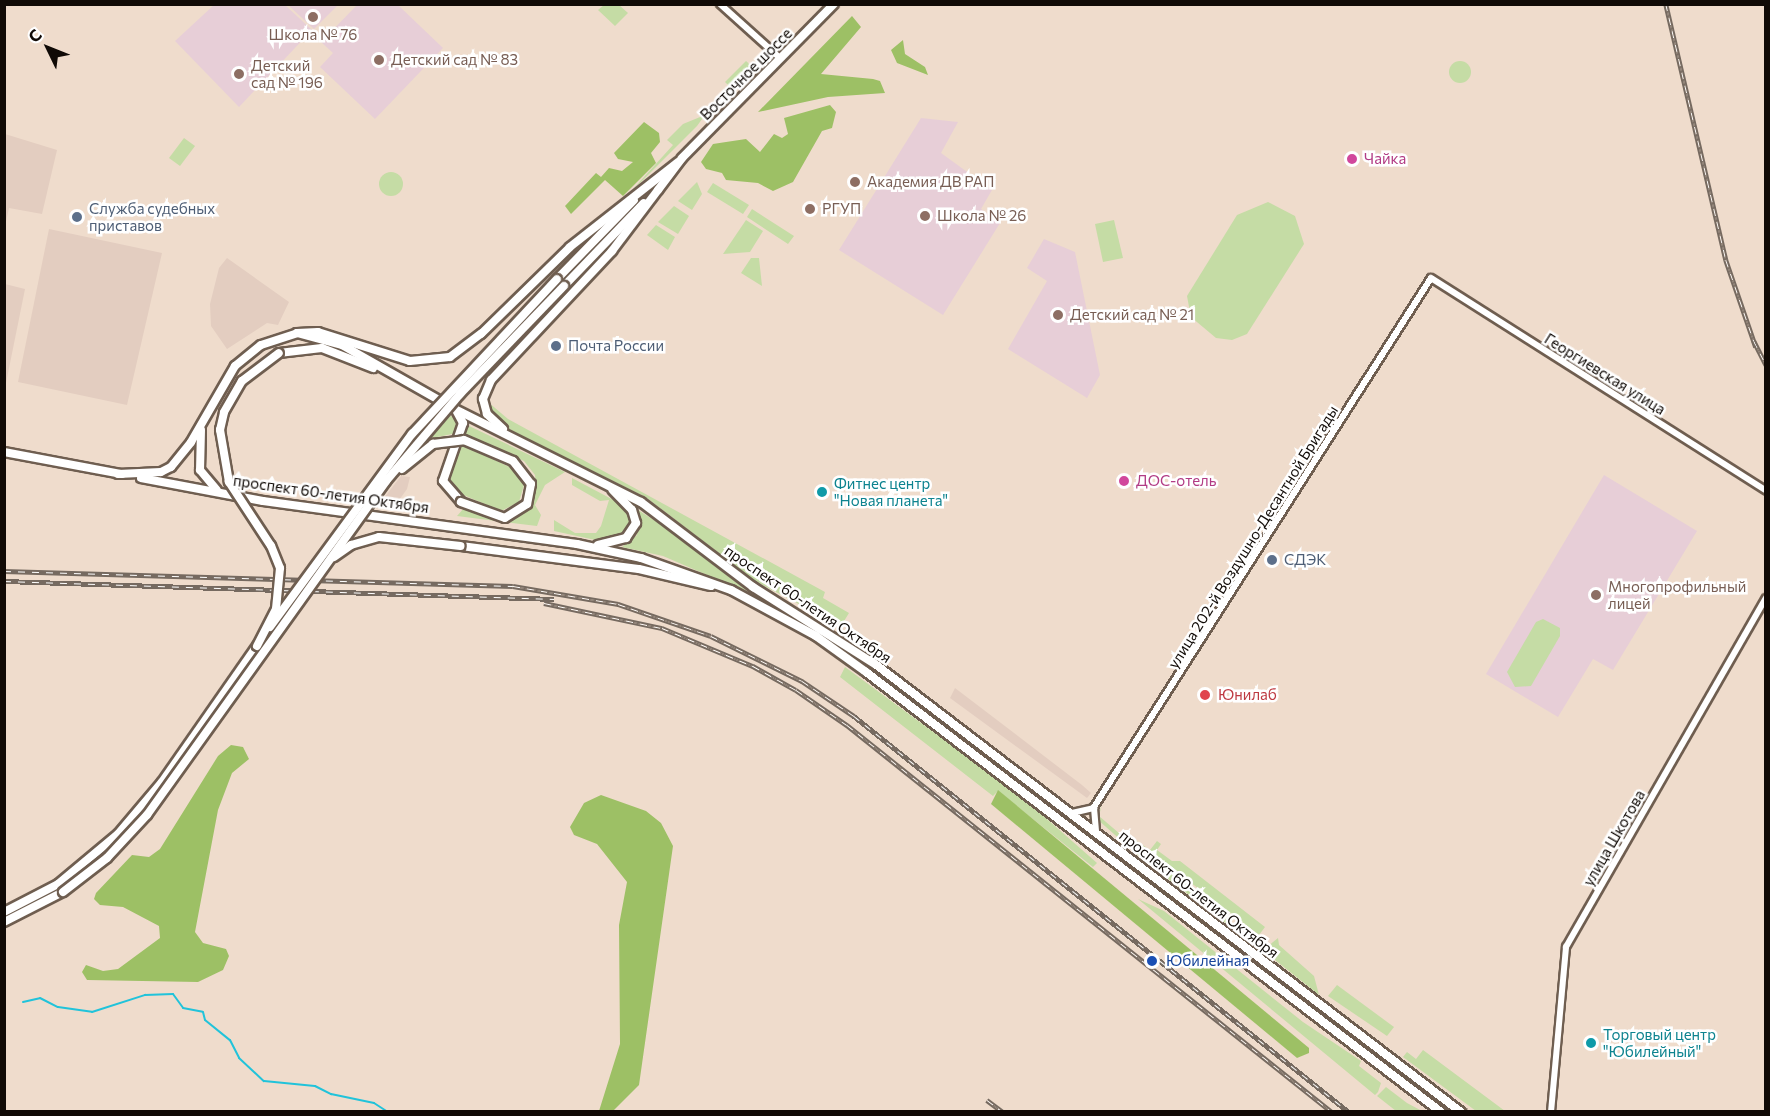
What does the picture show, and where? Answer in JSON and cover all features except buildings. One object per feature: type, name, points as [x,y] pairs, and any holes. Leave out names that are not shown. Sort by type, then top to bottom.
[{"type":"main road","name":"Восточное шоссе","points":[[678,162],[834,4]]},
{"type":"main road","points":[[297,333],[318,332],[410,361],[450,357],[482,334],[570,247],[678,162]]},
{"type":"main road","points":[[519,442],[487,414],[483,399],[487,386],[612,251],[678,162]]},
{"type":"main road","points":[[4,912],[58,884],[100,851],[140,809],[392,459],[557,279],[651,181]]},
{"type":"main road","points":[[4,922],[63,892],[107,858],[170,788],[309,586],[368,506],[460,394],[658,190]]},
{"type":"main road","name":"проспект 60-летия Октября","points":[[118,474],[161,472],[171,467],[203,421],[222,384],[246,356],[297,333],[342,345],[453,408],[604,482],[672,523],[753,587],[867,659],[1096,831],[1461,1112]]},
{"type":"main road","points":[[257,646],[276,609],[280,568],[271,546],[229,482],[220,430],[224,412],[242,381],[279,353],[308,348],[340,352],[431,395]]},
{"type":"main road","points":[[368,506],[414,456],[444,440],[464,440],[513,460],[531,484],[527,504],[505,518],[461,502],[443,481],[463,423],[453,408]]},
{"type":"main road","points":[[203,421],[200,470],[208,484],[226,493]]},
{"type":"main road","name":"проспект 60-летия Октября","points":[[4,452],[226,493],[577,544],[641,558],[731,590],[816,636],[866,672],[1441,1112]]},
{"type":"main road","points":[[577,544],[607,545],[633,532],[636,523],[632,510],[604,482]]},
{"type":"main road","points":[[309,586],[341,551],[363,540],[396,538],[639,569],[731,590]]},
{"type":"street","points":[[720,4],[780,58]]},
{"type":"street","name":"Георгиевская улица","points":[[1431,278],[1766,490]]},
{"type":"street","name":"улица 202-й Воздушно-Десантной Бригады","points":[[1094,807],[1431,278]]},
{"type":"street","name":"улица Шкотова","points":[[1551,1112],[1566,947],[1766,597]]},
{"type":"street","points":[[1072,813],[1094,807],[1096,831]]},
{"type":"shaded area","name":"Детский сад № 196","points":[[215,4],[285,5],[312,30],[239,107],[175,41]]},
{"type":"shaded area","name":"Школа № 76","points":[[288,5],[338,5],[314,29]]},
{"type":"shaded area","name":"Детский сад № 83","points":[[357,5],[398,5],[443,48],[375,119],[320,67],[333,53],[321,42]]},
{"type":"shaded area","name":"Школа № 26","points":[[921,118],[958,122],[941,153],[992,190],[981,209],[1000,223],[943,315],[839,250]]},
{"type":"shaded area","points":[[5,134],[57,150],[42,214],[9,208],[5,226]]},
{"type":"shaded area","points":[[49,229],[162,253],[127,405],[18,382]]},
{"type":"shaded area","name":"Детский сад № 21","points":[[1044,239],[1075,252],[1100,375],[1087,398],[1008,349],[1047,281],[1027,268]]},
{"type":"shaded area","points":[[227,258],[289,302],[278,325],[267,323],[227,349],[211,326],[210,304],[219,268]]},
{"type":"shaded area","points":[[4,284],[25,289],[5,388]]},
{"type":"shaded area","name":"Многопрофильный лицей","points":[[1604,475],[1697,531],[1613,670],[1593,659],[1558,717],[1486,674]]},
{"type":"shaded area","points":[[401,476],[410,477],[407,489],[397,503],[389,502],[384,498]]},
{"type":"shaded area","points":[[955,688],[1082,785],[1091,793],[1087,798],[950,698]]},
{"type":"green space","points":[[604,5],[619,5],[628,13],[615,26],[598,10]]},
{"type":"green space","points":[[852,16],[861,27],[821,74],[880,81],[885,93],[828,97],[758,112]]},
{"type":"green space","points":[[903,40],[905,54],[925,67],[928,75],[897,63],[891,50]]},
{"type":"green space","points":[[746,61],[755,69],[729,86],[725,82]]},
{"type":"green space","points":[[1460,61],[1468,64],[1471,72],[1468,80],[1460,83],[1452,80],[1449,72],[1452,64]]},
{"type":"green space","points":[[830,105],[836,112],[832,128],[822,131],[793,182],[773,191],[758,183],[726,180],[722,173],[706,169],[701,162],[713,144],[746,139],[760,152],[774,134],[782,138],[788,134],[784,118]]},
{"type":"green space","points":[[705,115],[697,126],[625,198],[673,145],[667,140],[683,124]]},
{"type":"green space","points":[[644,122],[659,133],[660,142],[651,153],[656,163],[623,196],[605,180],[571,214],[565,206],[596,173],[601,177],[609,168],[622,171],[633,162],[618,159],[614,153]]},
{"type":"green space","points":[[184,138],[195,146],[180,166],[169,158]]},
{"type":"green space","points":[[391,172],[396,173],[402,179],[402,189],[396,195],[391,196],[386,195],[380,189],[379,184],[380,179],[386,173]]},
{"type":"green space","points":[[697,182],[702,194],[692,210],[678,201]]},
{"type":"green space","points":[[713,183],[749,205],[743,214],[707,192]]},
{"type":"green space","points":[[1268,202],[1295,216],[1304,244],[1247,334],[1232,340],[1216,338],[1191,317],[1187,296],[1237,215]]},
{"type":"green space","points":[[674,206],[689,216],[678,234],[658,222]]},
{"type":"green space","points":[[752,209],[794,236],[788,244],[747,217]]},
{"type":"green space","points":[[746,220],[763,231],[750,252],[723,254]]},
{"type":"green space","points":[[1114,220],[1123,258],[1103,262],[1095,224]]},
{"type":"green space","points":[[656,225],[675,237],[668,250],[647,235]]},
{"type":"green space","points":[[751,258],[759,258],[762,286],[741,273]]},
{"type":"green space","points":[[488,402],[508,419],[825,592],[823,598],[849,613],[841,626],[755,581],[647,498],[512,431],[496,417]]},
{"type":"green space","points":[[448,414],[458,421],[457,433],[423,440]]},
{"type":"green space","points":[[467,425],[565,472],[545,485],[535,505],[541,515],[537,526],[457,516],[464,508],[500,521],[511,520],[526,509],[536,487],[535,475],[524,461],[464,434]]},
{"type":"green space","points":[[459,443],[520,472],[524,485],[519,502],[501,511],[454,491],[447,478]]},
{"type":"green space","points":[[572,478],[621,504],[632,520],[626,534],[600,541],[554,531],[554,520],[575,533],[596,533],[601,526],[609,500],[600,501],[572,485]]},
{"type":"green space","points":[[638,510],[668,529],[751,594],[663,556],[622,547],[637,535]]},
{"type":"green space","points":[[1543,619],[1560,628],[1560,636],[1531,686],[1515,687],[1507,672],[1536,622]]},
{"type":"green space","points":[[845,667],[1023,798],[1097,863],[1093,867],[998,791],[993,796],[840,677]]},
{"type":"green space","points":[[231,745],[243,747],[249,759],[232,773],[218,810],[195,932],[203,943],[226,949],[229,956],[223,970],[198,982],[87,980],[82,972],[86,965],[103,971],[118,969],[160,938],[159,926],[123,907],[100,905],[94,899],[96,893],[132,855],[149,857],[160,849],[218,756]]},
{"type":"green space","points":[[998,790],[1309,1048],[1309,1053],[1297,1058],[991,804]]},
{"type":"green space","points":[[601,795],[646,811],[661,823],[673,846],[639,1085],[612,1112],[599,1111],[620,1044],[619,925],[627,882],[597,844],[574,835],[570,827],[584,803]]},
{"type":"green space","points":[[1102,804],[1099,816],[1168,875],[1172,871],[1211,907],[1213,904],[1221,910],[1218,912],[1255,944],[1262,942],[1259,947],[1254,945],[1141,858],[1097,819]]},
{"type":"green space","points":[[1130,836],[1150,850],[1157,841],[1161,844],[1157,850],[1172,861],[1180,861],[1265,927],[1259,935]]},
{"type":"green space","points":[[1138,899],[1164,911],[1303,1022],[1361,1061],[1359,1066],[1381,1083],[1378,1092],[1375,1095]]},
{"type":"green space","points":[[1278,938],[1279,945],[1314,976],[1319,995],[1270,956],[1268,946]]},
{"type":"green space","points":[[1337,985],[1394,1027],[1387,1036],[1328,996]]},
{"type":"green space","points":[[1423,1050],[1505,1111],[1476,1111],[1403,1057],[1407,1052],[1416,1059]]},
{"type":"green space","points":[[1386,1087],[1422,1111],[1396,1111],[1377,1096]]},
{"type":"waterway","points":[[23,1002],[40,998],[58,1007],[92,1012],[145,995],[173,994],[183,1008],[203,1012],[205,1020],[230,1040],[239,1058],[264,1081],[315,1086],[331,1094],[374,1103],[388,1112]]},
{"type":"railway","points":[[1666,4],[1726,260],[1756,347]]},
{"type":"railway","points":[[1754,341],[1766,365]]},
{"type":"railway","points":[[4,571],[513,586],[618,604],[711,636],[802,681],[854,716],[1349,1112]]},
{"type":"railway","points":[[4,581],[554,599]]},
{"type":"railway","points":[[544,603],[662,628],[753,666],[796,690],[847,725],[1332,1112]]},
{"type":"railway","points":[[987,1100],[1003,1112]]},
{"type":"place","name":"Школа № 76","points":[[313,17]]},
{"type":"place","name":"Детский сад № 83","points":[[379,60]]},
{"type":"place","name":"Детский сад № 196","points":[[239,74]]},
{"type":"place","name":"Чайка","points":[[1352,159]]},
{"type":"place","name":"Академия ДВ РАП","points":[[855,182]]},
{"type":"place","name":"РГУП","points":[[810,209]]},
{"type":"place","name":"Школа № 26","points":[[925,216]]},
{"type":"place","name":"Служба судебных приставов","points":[[77,217]]},
{"type":"place","name":"Детский сад № 21","points":[[1058,315]]},
{"type":"place","name":"Почта России","points":[[556,346]]},
{"type":"place","name":"ДОС-отель","points":[[1124,481]]},
{"type":"place","name":"Фитнес центр \"Новая планета\"","points":[[822,492]]},
{"type":"place","name":"СДЭК","points":[[1272,560]]},
{"type":"place","name":"Многопрофильный лицей","points":[[1596,595]]},
{"type":"place","name":"Юнилаб","points":[[1205,695]]},
{"type":"place","name":"Юбилейная","points":[[1152,961]]},
{"type":"place","name":"Торговый центр \"Юбилейный\"","points":[[1591,1043]]}]
